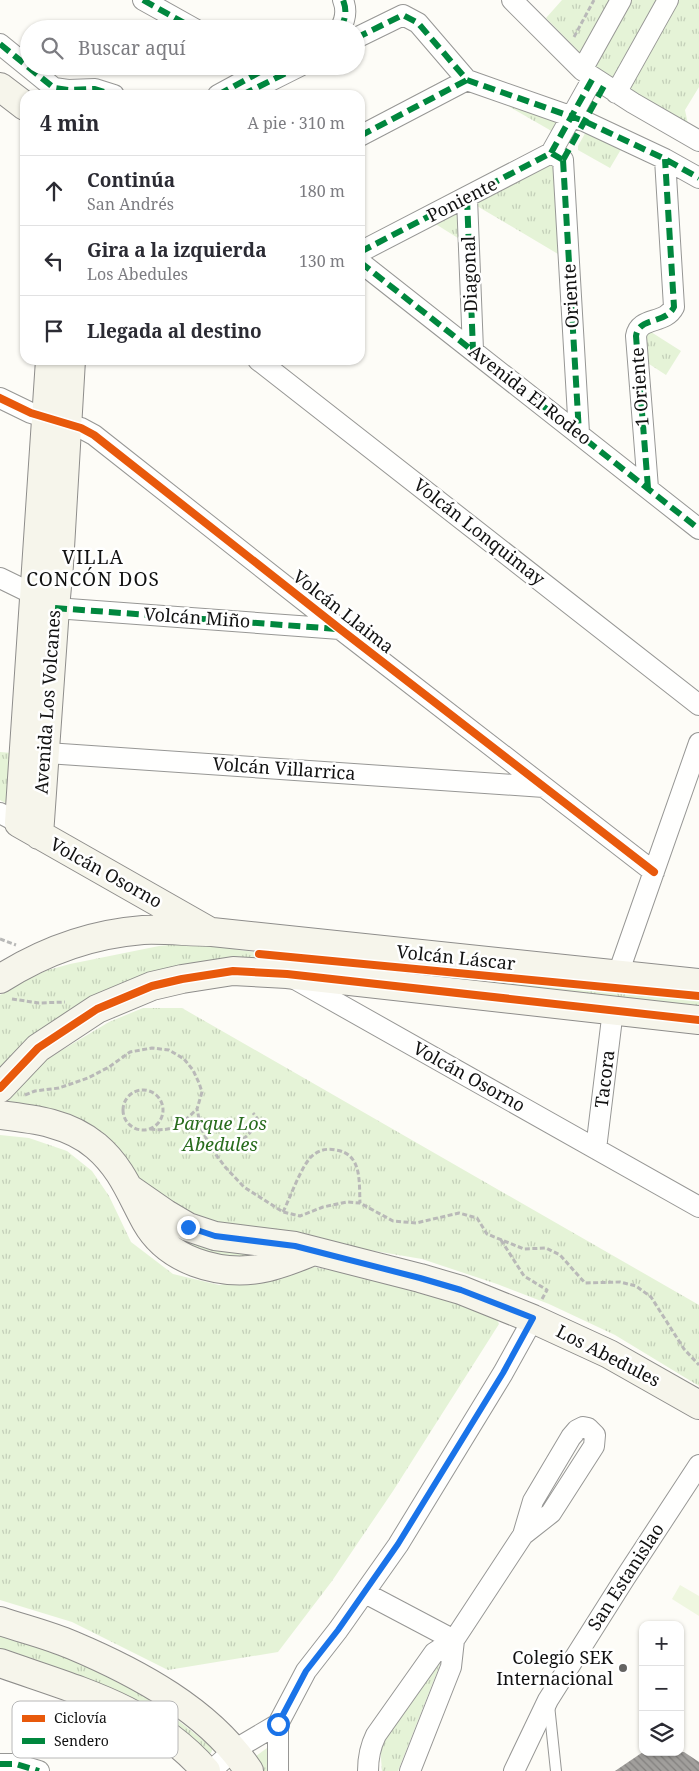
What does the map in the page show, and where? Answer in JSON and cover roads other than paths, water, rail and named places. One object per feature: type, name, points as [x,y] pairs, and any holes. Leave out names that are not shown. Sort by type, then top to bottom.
[{"type":"street","points":[[144,0],[179,20]]},
{"type":"street","points":[[343,0],[346,10],[344,20]]},
{"type":"street","points":[[512,0],[565,54],[599,82],[699,141]]},
{"type":"street","points":[[599,82],[621,0]]},
{"type":"street","points":[[557,157],[599,82],[668,0]]},
{"type":"street","points":[[365,34],[403,15],[418,23],[467,80],[578,119],[665,159],[699,178]]},
{"type":"street","points":[[0,44],[20,60]]},
{"type":"street","points":[[38,75],[54,88],[98,90]]},
{"type":"street","points":[[227,90],[253,75]]},
{"type":"street","points":[[252,90],[282,75]]},
{"type":"street","points":[[365,133],[467,80]]},
{"type":"street","points":[[0,87],[20,102]]},
{"type":"street","name":"Poniente","points":[[365,249],[467,198],[557,157]]},
{"type":"street","name":"Oriente","points":[[557,157],[578,433]]},
{"type":"street","name":"1 Oriente","points":[[648,488],[636,336],[641,325],[665,317],[674,306],[665,159]]},
{"type":"street","name":"Diagonal","points":[[467,198],[473,350]]},
{"type":"street","name":"Avenida El Rodeo","points":[[365,266],[699,529]]},
{"type":"street","name":"Avenida Los Volcanes","points":[[51,365],[57,421]]},
{"type":"street","name":"Avenida Los Volcanes","points":[[19,824],[34,752],[57,421],[70,365]]},
{"type":"street","name":"Volcán Lonquimay","points":[[264,365],[699,705]]},
{"type":"street","name":"Volcán Llaima","points":[[0,398],[57,421],[81,428],[94,435],[340,629],[654,872]]},
{"type":"street","points":[[0,578],[45,601]]},
{"type":"street","name":"Volcán Miño","points":[[45,601],[340,629]]},
{"type":"street","points":[[618,974],[699,743]]},
{"type":"street","name":"Volcán Villarrica","points":[[34,752],[544,787]]},
{"type":"street","name":"Volcán Osorno","points":[[19,824],[212,932]]},
{"type":"street","name":"Volcán Láscar","points":[[0,979],[42,955],[92,938],[145,930],[212,932],[699,983]]},
{"type":"street","name":"Volcán Láscar","points":[[6,1100],[38,1048],[96,1009],[152,986],[233,971],[286,974],[699,1020]]},
{"type":"street","name":"Volcán Osorno","points":[[286,974],[699,1207]]},
{"type":"street","name":"Tacora","points":[[596,1149],[613,1010]]},
{"type":"street","name":"Los Abedules","points":[[6,1100],[75,1133],[96,1146],[110,1160],[130,1189],[147,1224],[161,1240],[178,1254],[198,1264],[218,1269],[246,1270],[262,1268],[315,1251],[453,1287],[533,1318],[609,1354],[699,1405]]},
{"type":"street","points":[[210,1771],[241,1761],[278,1724],[306,1671],[365,1593],[434,1487],[503,1373],[533,1318]]},
{"type":"street","points":[[368,1771],[370,1752],[376,1735],[434,1653],[454,1640],[523,1535],[533,1501],[571,1437],[577,1430],[583,1427],[592,1430],[595,1435],[594,1446],[551,1513],[523,1535]]},
{"type":"street","name":"San Estanislao","points":[[514,1771],[548,1700],[699,1465]]},
{"type":"street","points":[[365,1593],[454,1640]]},
{"type":"street","points":[[0,1621],[71,1644],[123,1669],[177,1701]]},
{"type":"street","points":[[410,1771],[451,1667],[454,1640]]},
{"type":"street","points":[[0,1663],[103,1701]]},
{"type":"street","points":[[178,1701],[213,1728],[241,1761]]},
{"type":"street","points":[[278,1724],[278,1771]]},
{"type":"street","points":[[178,1743],[196,1759],[206,1771]]},
{"type":"street","points":[[0,1764],[16,1764],[39,1771]]},
{"type":"lane","points":[[548,1700],[556,1771]]},
{"type":"place","name":"Colegio SEK Internacional","points":[[623,1668]]},
{"type":"district","name":"VILLA CONCÓN DOS","points":[[93,568]]},
{"type":"park label","name":"Parque Los Abedules","points":[[220,1134]]}]
